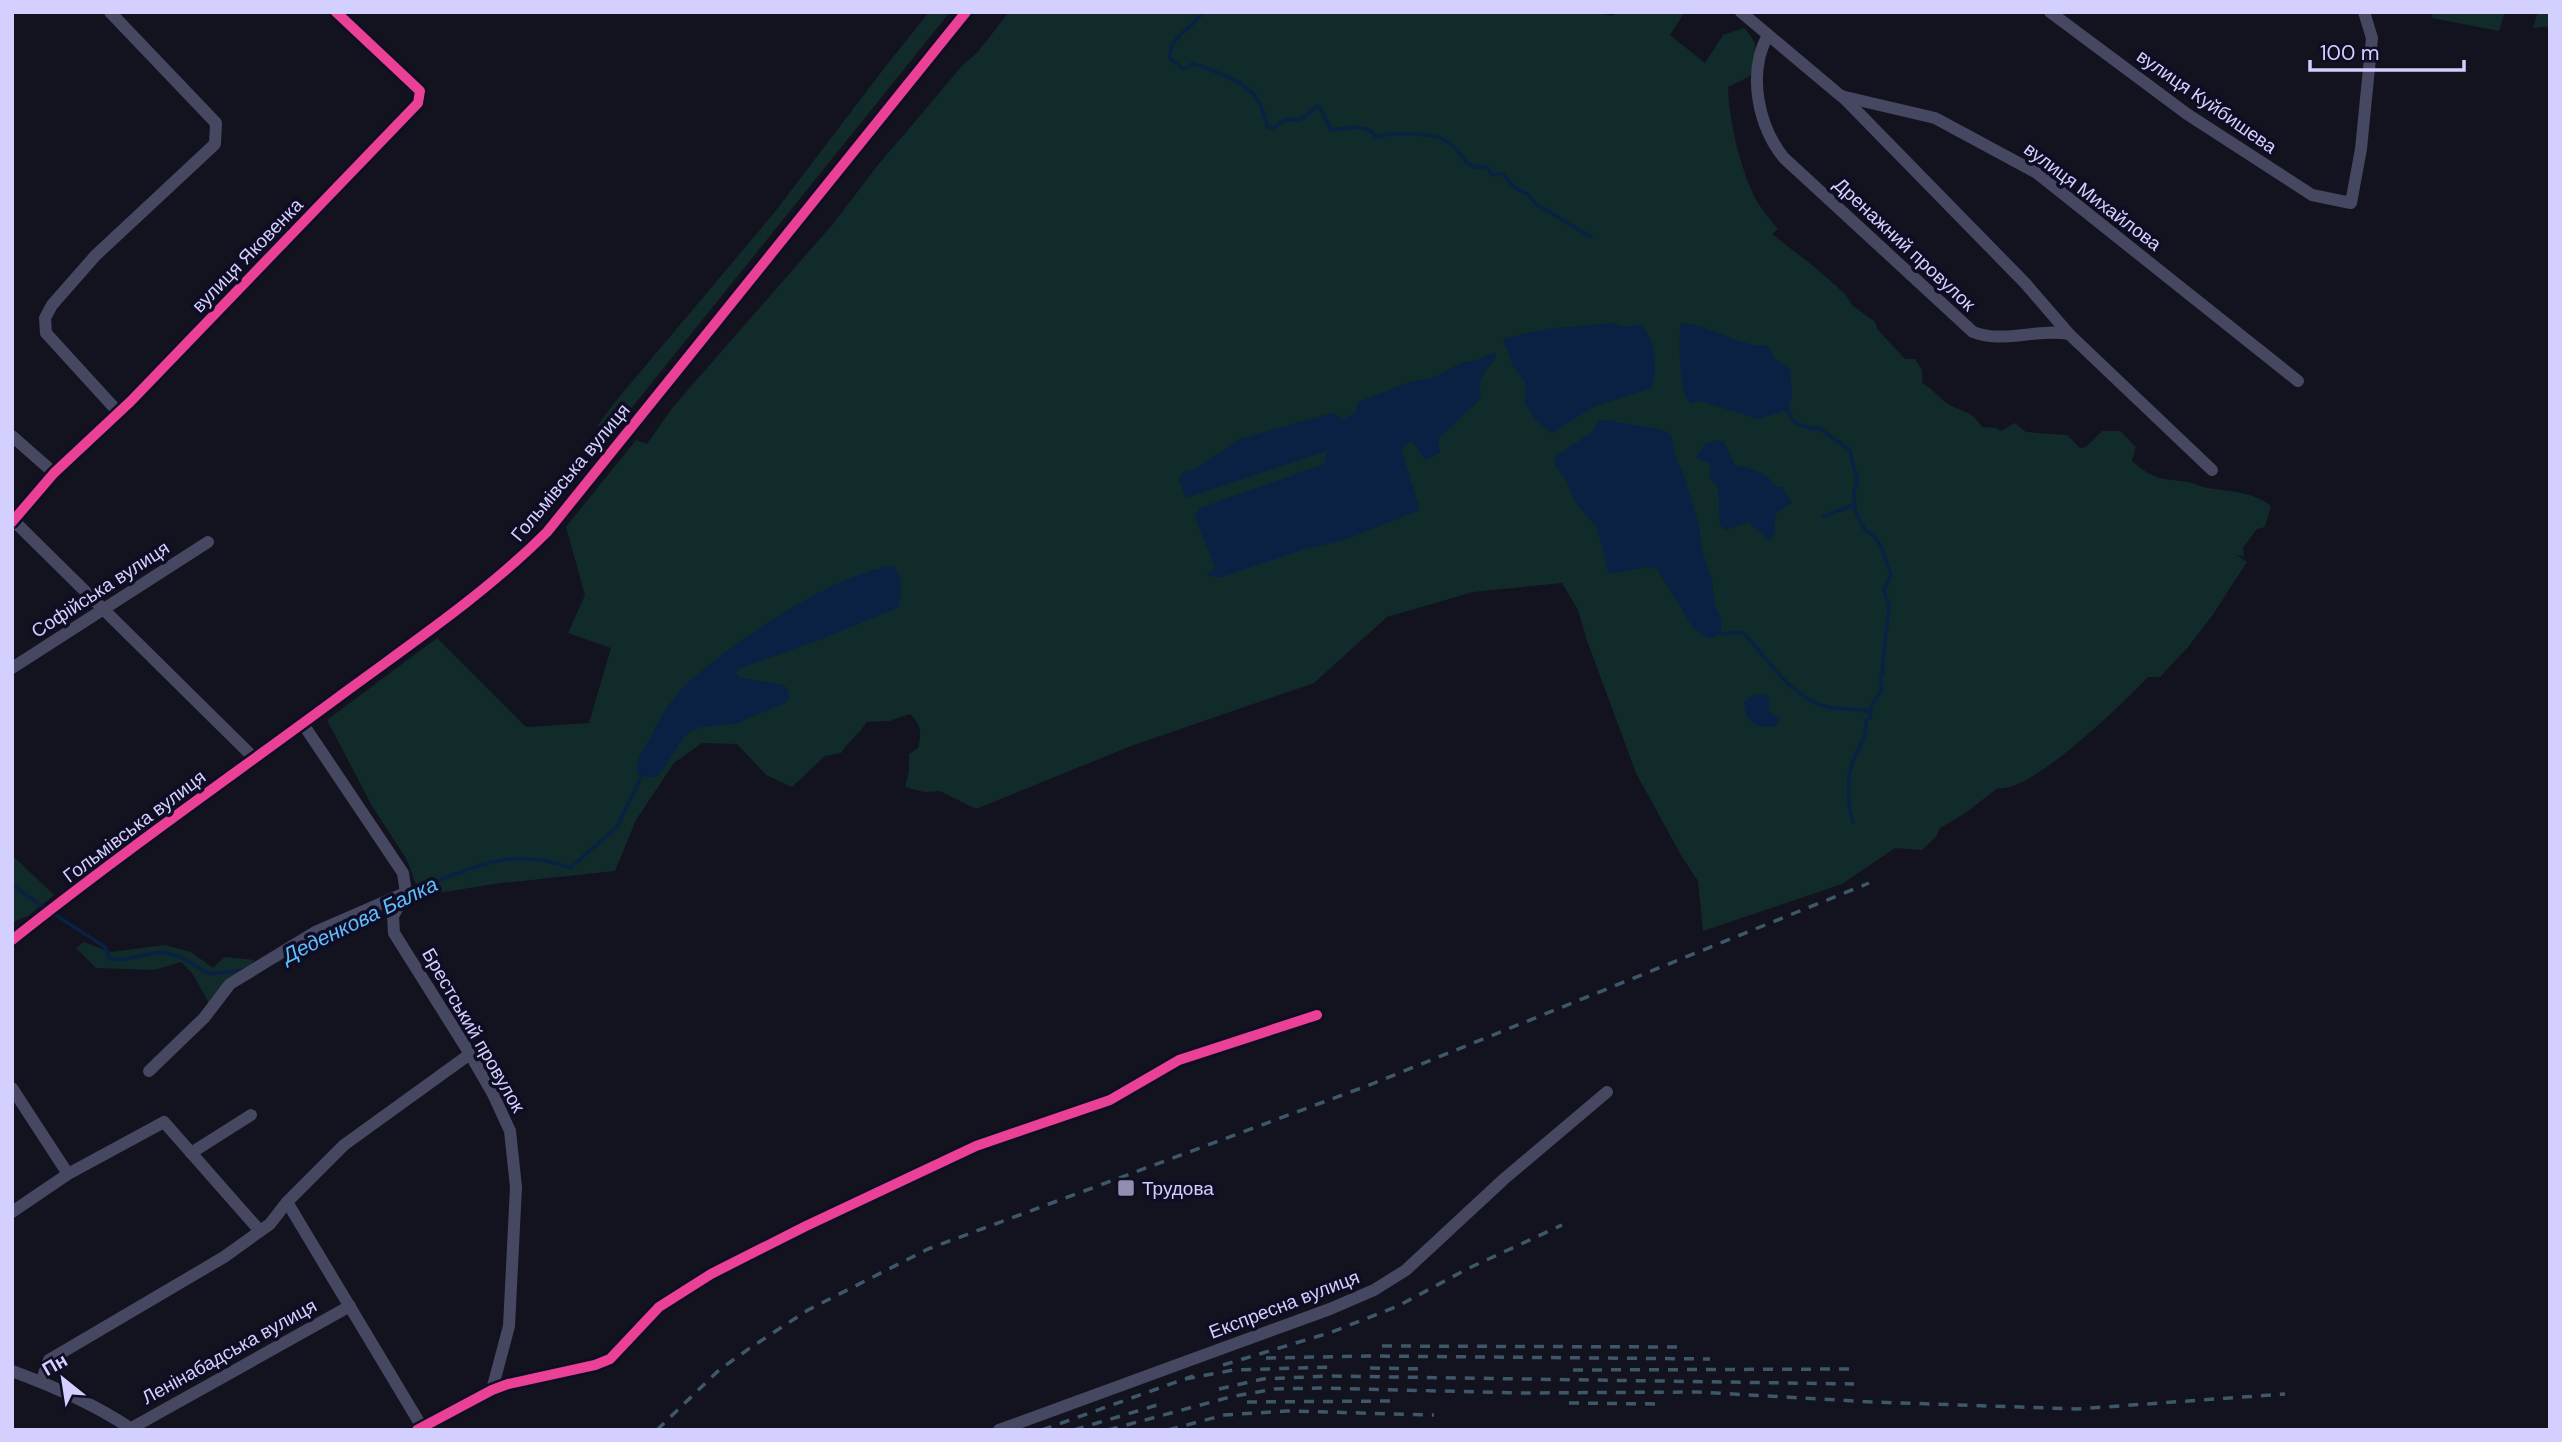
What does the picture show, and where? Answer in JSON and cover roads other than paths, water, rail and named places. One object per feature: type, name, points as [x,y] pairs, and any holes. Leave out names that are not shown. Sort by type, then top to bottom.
[{"type":"street","points":[[110,12],[216,123],[218,133],[215,144],[96,257],[52,304],[46,318],[46,332],[119,413]]},
{"type":"street","name":"вулиця Яковенка","points":[[13,521],[54,473],[119,413],[418,103],[420,91],[336,12]]},
{"type":"street","name":"Гольмівська вулиця","points":[[12,940],[254,758],[466,604],[524,555],[547,532],[966,12]]},
{"type":"street","name":"вулиця Михайлова","points":[[1741,12],[1842,96],[1923,113],[2037,173],[2298,381]]},
{"type":"street","name":"вулиця Куйбишева","points":[[2050,12],[2187,114],[2302,189],[2327,200],[2351,203],[2361,149],[2372,38],[2364,12]]},
{"type":"street","name":"Дренажний провулок","points":[[1768,35],[1762,49],[1756,89],[1770,137],[1784,158],[1973,332],[1992,337],[2053,332],[2069,334]]},
{"type":"street","points":[[1842,96],[2025,283],[2069,334],[2212,470]]},
{"type":"street","points":[[12,436],[54,473]]},
{"type":"street","points":[[13,521],[254,758]]},
{"type":"street","name":"Софійська вулиця","points":[[12,668],[208,542]]},
{"type":"street","points":[[149,1071],[204,1018],[230,984],[314,932],[406,893],[403,873],[303,724]]},
{"type":"street","name":"Брестський провулок","points":[[406,893],[393,916],[394,933],[470,1054],[510,1131],[516,1187],[509,1326],[492,1390]]},
{"type":"street","points":[[286,1202],[420,1428],[508,1384],[596,1365],[610,1359],[659,1307],[700,1281],[806,1226],[976,1146],[1110,1100],[1179,1059],[1317,1015]]},
{"type":"street","points":[[41,1382],[49,1360],[224,1257],[260,1231],[344,1145],[470,1054]]},
{"type":"street","points":[[12,1088],[68,1174]]},
{"type":"street","name":"Експресна вулиця","points":[[999,1430],[1331,1309],[1374,1290],[1423,1255],[1504,1180],[1607,1092]]},
{"type":"street","points":[[191,1153],[251,1115]]},
{"type":"street","points":[[12,1212],[68,1174],[164,1122],[260,1231]]},
{"type":"street","name":"Ленінабадська вулиця","points":[[129,1429],[350,1306]]},
{"type":"street","points":[[12,1371],[112,1416],[129,1429]]},
{"type":"water","points":[[1613,323],[1622,327],[1641,325],[1646,331],[1655,364],[1651,388],[1595,406],[1552,433],[1535,420],[1525,403],[1525,382],[1513,366],[1503,339],[1545,329]]},
{"type":"water","points":[[1681,324],[1747,343],[1768,346],[1775,359],[1790,369],[1792,395],[1788,410],[1758,419],[1700,401],[1691,404],[1684,390],[1680,366],[1680,332]]},
{"type":"water","points":[[1495,352],[1496,359],[1481,381],[1481,398],[1438,439],[1440,453],[1425,460],[1412,441],[1401,449],[1420,510],[1344,540],[1306,549],[1219,578],[1207,575],[1215,567],[1195,517],[1200,508],[1324,464],[1327,451],[1186,498],[1179,480],[1182,473],[1196,469],[1240,439],[1332,413],[1344,419],[1356,412],[1358,402],[1407,383],[1435,377],[1461,363]]},
{"type":"water","points":[[1609,420],[1658,429],[1671,435],[1698,521],[1703,555],[1712,581],[1722,634],[1709,639],[1693,628],[1657,569],[1647,567],[1609,574],[1597,528],[1575,502],[1566,480],[1555,465],[1556,456],[1591,433],[1599,421]]},
{"type":"water","points":[[1714,440],[1724,442],[1735,465],[1754,470],[1764,475],[1776,487],[1782,487],[1792,503],[1776,513],[1776,531],[1770,541],[1748,522],[1726,530],[1720,525],[1718,487],[1709,477],[1711,464],[1697,459],[1697,452]]},
{"type":"water","points":[[893,566],[900,580],[899,607],[814,642],[738,669],[737,674],[741,678],[783,685],[787,688],[789,697],[785,703],[735,724],[700,727],[691,731],[684,737],[660,774],[646,777],[638,774],[640,756],[665,712],[679,692],[703,670],[754,632],[813,596],[842,581]]},
{"type":"water","points":[[1756,695],[1769,698],[1770,707],[1767,710],[1780,719],[1776,725],[1760,726],[1747,717],[1744,703]]},
{"type":"waterway","points":[[1203,12],[1174,43],[1170,58],[1183,69],[1194,63],[1243,85],[1256,97],[1268,127],[1273,128],[1286,119],[1299,120],[1315,107],[1320,107],[1331,130],[1362,128],[1376,137],[1412,134],[1442,139],[1453,146],[1472,166],[1487,167],[1492,175],[1503,174],[1515,188],[1528,194],[1536,204],[1591,237]]},
{"type":"waterway","points":[[1788,410],[1794,422],[1811,429],[1820,429],[1850,450],[1857,480],[1854,492],[1855,510],[1865,530],[1873,535],[1881,546],[1891,574],[1884,590],[1889,607],[1882,669],[1884,673],[1880,675],[1882,689],[1871,707],[1870,718],[1866,720],[1864,736],[1849,776],[1853,822]]},
{"type":"waterway","points":[[1823,517],[1855,504]]},
{"type":"waterway","points":[[1724,634],[1740,632],[1746,635],[1792,687],[1815,703],[1832,708],[1870,712]]},
{"type":"waterway","name":"Деденкова Балка","points":[[410,892],[488,863],[528,859],[548,861],[570,868],[617,827],[643,773]]},
{"type":"waterway","name":"Деденкова Балка","points":[[12,885],[45,908]]},
{"type":"waterway","name":"Деденкова Балка","points":[[277,961],[380,910]]},
{"type":"waterway","name":"Деденкова Балка","points":[[51,912],[105,947],[110,959],[119,960],[161,952],[181,957],[209,974],[243,970]]},
{"type":"railway","points":[[657,1430],[719,1370],[750,1348],[808,1310],[928,1249],[1372,1084],[1869,883]]},
{"type":"railway","points":[[1223,1365],[1332,1332],[1398,1306],[1469,1268],[1562,1225]]},
{"type":"railway","points":[[1382,1346],[1683,1347]]},
{"type":"railway","points":[[1266,1358],[1368,1356],[1710,1359]]},
{"type":"railway","points":[[1185,1379],[1234,1370],[1332,1367]]},
{"type":"railway","points":[[1370,1368],[1426,1369]]},
{"type":"railway","points":[[1573,1370],[1855,1369]]},
{"type":"railway","points":[[1042,1430],[1193,1376]]},
{"type":"railway","points":[[1219,1389],[1263,1379],[1329,1376],[1854,1384]]},
{"type":"railway","points":[[1108,1430],[1230,1397],[1274,1389],[1518,1393],[1698,1392],[1872,1402],[2077,1409],[2285,1394]]},
{"type":"railway","points":[[1247,1402],[1394,1401]]},
{"type":"railway","points":[[1074,1430],[1164,1403]]},
{"type":"railway","points":[[1569,1403],[1659,1404]]},
{"type":"railway","points":[[1168,1430],[1224,1415],[1287,1411],[1434,1415]]},
{"type":"place","name":"Трудова","points":[[1126,1188]]}]
